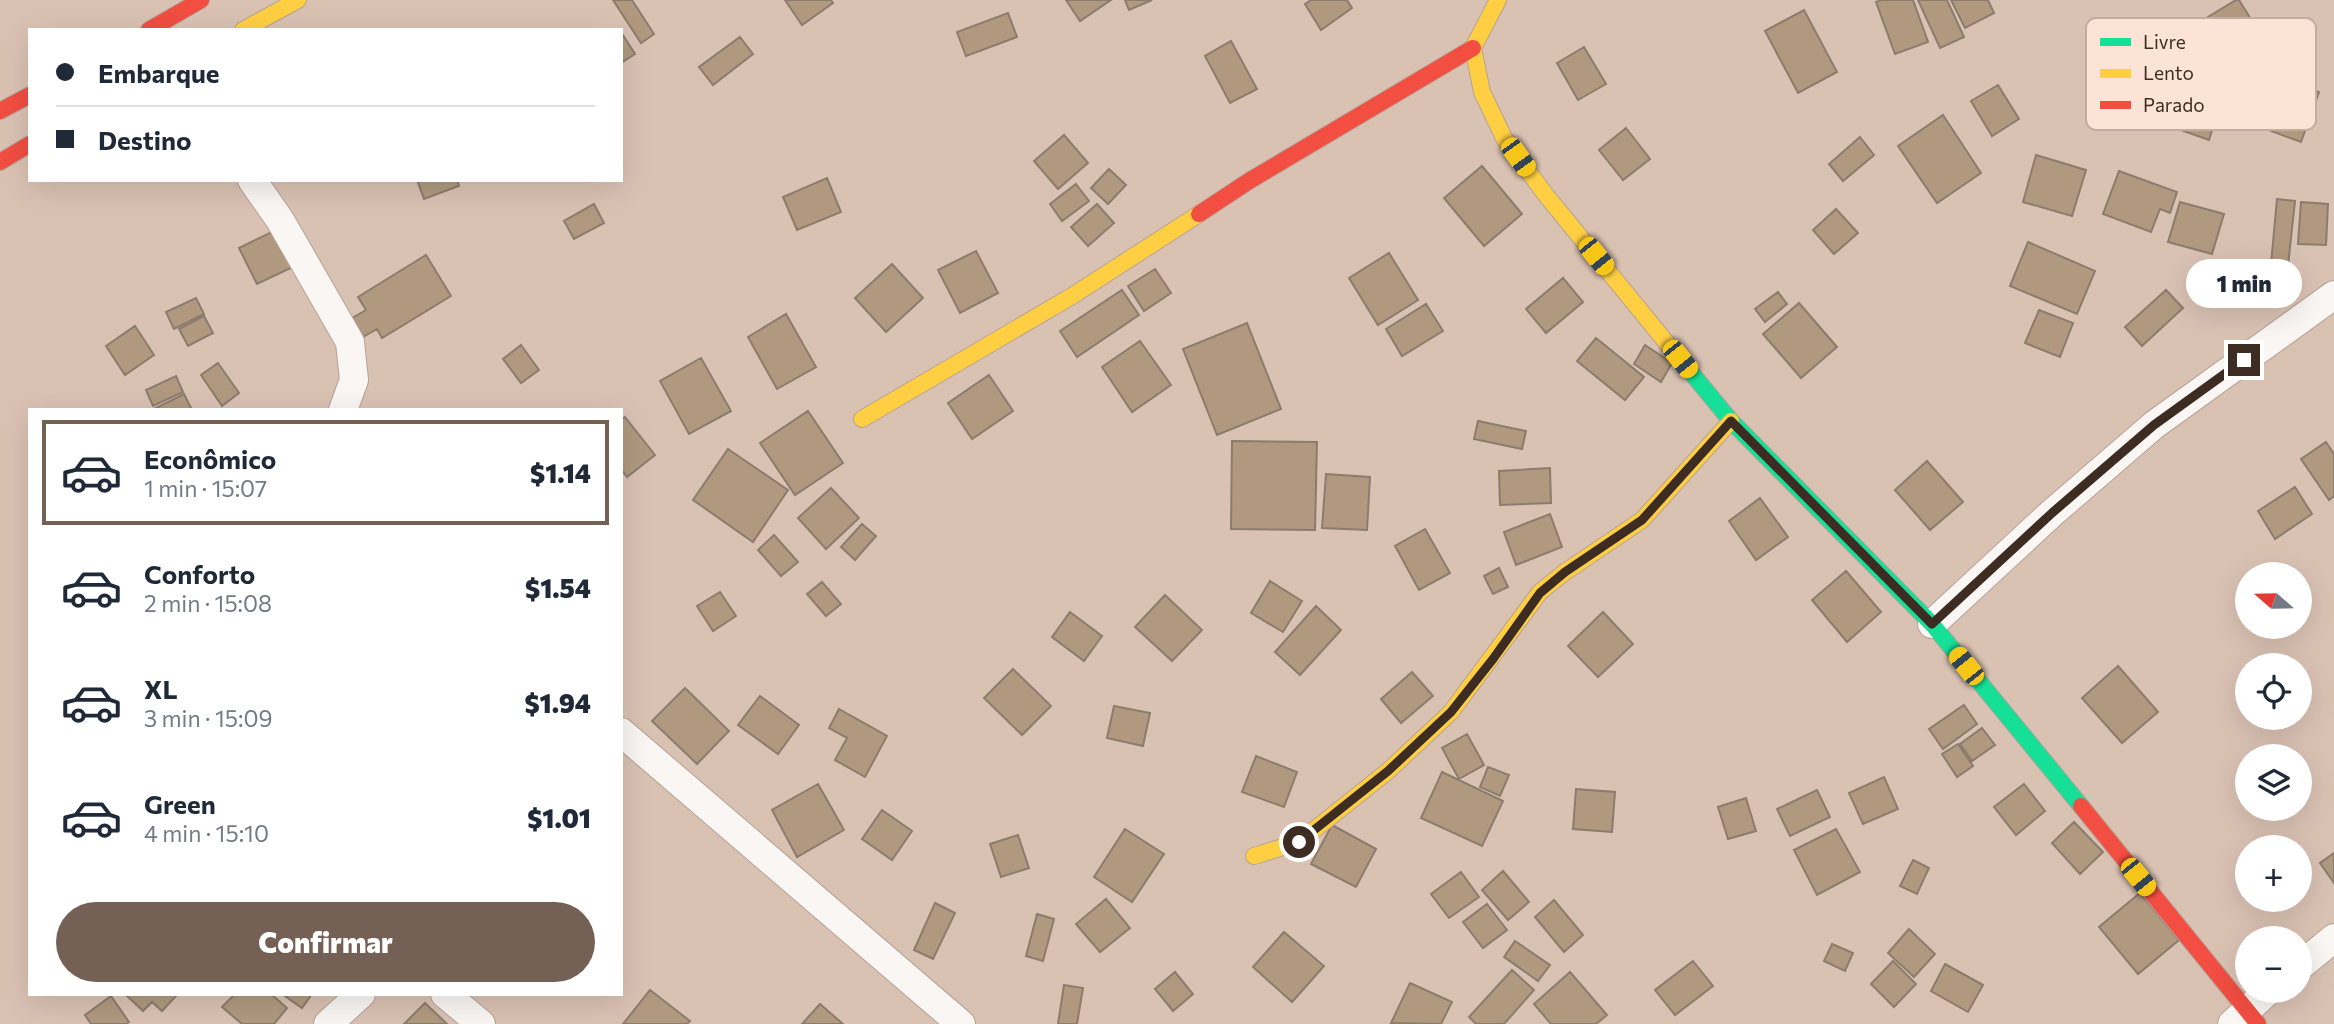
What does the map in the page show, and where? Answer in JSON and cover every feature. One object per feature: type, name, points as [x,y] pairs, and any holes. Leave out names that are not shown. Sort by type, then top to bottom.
[{"type":"main road","points":[[152,28],[201,0]]},
{"type":"main road","points":[[247,28],[298,0]]},
{"type":"main road","points":[[862,419],[1072,296],[1249,181],[1473,48],[1498,0]]},
{"type":"main road","points":[[1473,48],[1482,92],[1504,138],[1545,194],[1731,421],[1932,624],[2245,1019]]},
{"type":"main road","points":[[0,111],[28,95]]},
{"type":"main road","points":[[0,162],[28,145]]},
{"type":"main road","points":[[1254,856],[1299,842],[1388,771],[1451,712],[1540,593],[1565,572],[1642,520],[1731,421]]},
{"type":"street","points":[[253,182],[280,220],[351,342],[354,380],[344,408]]},
{"type":"street","points":[[1932,624],[2052,513],[2154,425],[2334,295]]},
{"type":"street","points":[[623,734],[961,1024]]},
{"type":"street","points":[[2312,956],[2334,938]]},
{"type":"street","points":[[328,1024],[360,996]]},
{"type":"street","points":[[447,996],[481,1024]]},
{"type":"street","points":[[2245,1019],[2258,1003]]},
{"type":"building","points":[[613,0],[632,0],[654,34],[641,43]]},
{"type":"building","points":[[785,0],[831,0],[833,3],[802,25]]},
{"type":"building","points":[[1066,0],[1111,0],[1080,21]]},
{"type":"building","points":[[1125,0],[1152,0],[1129,10]]},
{"type":"building","points":[[1311,0],[1347,0],[1352,8],[1321,30],[1305,4]]},
{"type":"building","points":[[1913,0],[1928,42],[1895,54],[1876,2]]},
{"type":"building","points":[[1918,0],[1947,0],[1964,37],[1940,48]]},
{"type":"building","points":[[1951,0],[1988,0],[1994,13],[1965,28]]},
{"type":"building","points":[[2239,0],[2250,18],[2206,18]]},
{"type":"building","points":[[1804,10],[1837,72],[1798,93],[1765,31]]},
{"type":"building","points":[[1008,13],[1017,37],[966,56],[957,32]]},
{"type":"building","points":[[623,35],[635,54],[623,62]]},
{"type":"building","points":[[740,37],[753,54],[713,85],[699,67]]},
{"type":"building","points":[[1231,41],[1257,89],[1230,103],[1205,56]]},
{"type":"building","points":[[1584,47],[1606,84],[1578,100],[1557,63]]},
{"type":"building","points":[[1998,85],[2019,119],[1992,136],[1971,101]]},
{"type":"building","points":[[1943,115],[1981,173],[1937,203],[1898,146]]},
{"type":"building","points":[[1626,128],[1650,159],[1623,180],[1599,150]]},
{"type":"building","points":[[2180,130],[2212,130],[2209,140]]},
{"type":"building","points":[[2268,130],[2305,130],[2301,142]]},
{"type":"building","points":[[1064,135],[1088,163],[1058,189],[1034,161]]},
{"type":"building","points":[[1860,137],[1874,155],[1843,181],[1829,164]]},
{"type":"building","points":[[2036,155],[2086,170],[2072,216],[2023,202]]},
{"type":"building","points":[[1482,166],[1522,214],[1484,246],[1444,198]]},
{"type":"building","points":[[1109,169],[1126,185],[1108,204],[1091,188]]},
{"type":"building","points":[[2119,171],[2177,192],[2170,213],[2160,209],[2151,232],[2103,214]]},
{"type":"building","points":[[827,178],[841,212],[797,230],[783,197]]},
{"type":"building","points":[[418,182],[458,182],[459,186],[424,199]]},
{"type":"building","points":[[1076,184],[1089,201],[1062,221],[1050,204]]},
{"type":"building","points":[[2277,199],[2295,201],[2288,266],[2271,264]]},
{"type":"building","points":[[2180,202],[2224,214],[2212,254],[2168,242]]},
{"type":"building","points":[[2301,202],[2328,204],[2326,245],[2298,244]]},
{"type":"building","points":[[594,204],[604,223],[574,239],[564,221]]},
{"type":"building","points":[[1097,204],[1114,223],[1088,246],[1071,227]]},
{"type":"building","points":[[1836,209],[1858,233],[1834,254],[1813,230]]},
{"type":"building","points":[[278,229],[297,265],[257,284],[239,248]]},
{"type":"building","points":[[2028,242],[2095,271],[2077,314],[2010,286]]},
{"type":"building","points":[[976,251],[998,293],[960,313],[938,270]]},
{"type":"building","points":[[1389,253],[1418,300],[1378,325],[1349,278]]},
{"type":"building","points":[[426,255],[451,296],[382,338],[377,329],[363,337],[352,318],[366,310],[358,297]]},
{"type":"building","points":[[892,264],[923,298],[886,332],[855,298]]},
{"type":"building","points":[[1155,269],[1171,293],[1144,311],[1128,286]]},
{"type":"building","points":[[1563,278],[1583,302],[1546,333],[1526,309]]},
{"type":"building","points":[[1122,290],[1139,315],[1077,357],[1060,331]]},
{"type":"building","points":[[2166,290],[2183,308],[2142,346],[2125,327]]},
{"type":"building","points":[[1778,292],[1787,304],[1765,322],[1755,309]]},
{"type":"building","points":[[196,298],[204,314],[174,329],[166,312]]},
{"type":"building","points":[[1799,303],[1837,347],[1801,378],[1763,334]]},
{"type":"building","points":[[1426,304],[1443,331],[1402,356],[1386,329]]},
{"type":"building","points":[[2039,310],[2073,323],[2060,357],[2025,343]]},
{"type":"building","points":[[786,314],[816,367],[777,389],[748,337]]},
{"type":"building","points":[[204,316],[213,333],[188,346],[179,329]]},
{"type":"building","points":[[1247,323],[1281,409],[1217,435],[1183,349]]},
{"type":"building","points":[[135,326],[154,355],[125,375],[106,346]]},
{"type":"building","points":[[1596,338],[1644,377],[1625,400],[1577,361]]},
{"type":"building","points":[[1140,341],[1171,385],[1132,412],[1102,367]]},
{"type":"building","points":[[521,345],[539,370],[521,383],[503,359]]},
{"type":"building","points":[[1645,345],[1672,363],[1661,382],[1634,364]]},
{"type":"building","points":[[701,358],[731,411],[689,434],[660,381]]},
{"type":"building","points":[[218,363],[239,393],[222,406],[201,375]]},
{"type":"building","points":[[989,375],[1013,411],[972,439],[948,403]]},
{"type":"building","points":[[176,376],[183,392],[153,406],[146,390]]},
{"type":"building","points":[[184,394],[191,408],[156,408]]},
{"type":"building","points":[[808,411],[843,463],[795,495],[760,443]]},
{"type":"building","points":[[625,417],[655,455],[627,477],[623,472]]},
{"type":"building","points":[[1478,421],[1526,431],[1522,449],[1474,439]]},
{"type":"building","points":[[1232,441],[1317,442],[1315,530],[1231,529]]},
{"type":"building","points":[[2326,442],[2334,454],[2334,496],[2329,500],[2301,459]]},
{"type":"building","points":[[728,449],[788,490],[753,542],[693,500]]},
{"type":"building","points":[[1927,461],[1963,502],[1930,530],[1895,490]]},
{"type":"building","points":[[1550,468],[1551,503],[1500,505],[1499,471]]},
{"type":"building","points":[[1326,474],[1370,477],[1367,530],[1322,528]]},
{"type":"building","points":[[2295,487],[2312,514],[2275,539],[2258,511]]},
{"type":"building","points":[[831,488],[859,518],[826,549],[798,518]]},
{"type":"building","points":[[1760,498],[1788,537],[1756,560],[1729,521]]},
{"type":"building","points":[[1550,514],[1562,547],[1516,565],[1504,532]]},
{"type":"building","points":[[862,524],[876,536],[855,560],[841,547]]},
{"type":"building","points":[[1425,529],[1450,573],[1419,590],[1395,546]]},
{"type":"building","points":[[774,535],[798,562],[781,576],[758,550]]},
{"type":"building","points":[[1499,568],[1508,587],[1493,594],[1484,576]]},
{"type":"building","points":[[1846,571],[1881,612],[1847,642],[1812,600]]},
{"type":"building","points":[[1270,581],[1302,601],[1283,632],[1251,613]]},
{"type":"building","points":[[822,582],[841,604],[826,616],[807,594]]},
{"type":"building","points":[[720,592],[736,616],[713,631],[697,606]]},
{"type":"building","points":[[1165,595],[1202,630],[1172,661],[1135,627]]},
{"type":"building","points":[[1316,606],[1341,630],[1300,675],[1275,652]]},
{"type":"building","points":[[1070,612],[1102,636],[1084,661],[1052,637]]},
{"type":"building","points":[[1603,612],[1633,644],[1598,677],[1568,646]]},
{"type":"building","points":[[2118,666],[2158,712],[2122,743],[2082,698]]},
{"type":"building","points":[[1013,669],[1051,706],[1022,735],[984,698]]},
{"type":"building","points":[[1412,672],[1433,696],[1401,723],[1381,699]]},
{"type":"building","points":[[685,688],[729,731],[697,764],[652,721]]},
{"type":"building","points":[[760,696],[799,725],[778,754],[738,725]]},
{"type":"building","points":[[1964,705],[1977,724],[1943,749],[1929,729]]},
{"type":"building","points":[[1114,706],[1150,713],[1143,746],[1107,738]]},
{"type":"building","points":[[839,709],[887,736],[865,777],[835,760],[847,738],[829,728]]},
{"type":"building","points":[[1982,728],[1995,745],[1972,761],[1960,744]]},
{"type":"building","points":[[1467,734],[1484,765],[1459,779],[1442,748]]},
{"type":"building","points":[[1958,744],[1973,766],[1957,777],[1942,754]]},
{"type":"building","points":[[1256,756],[1297,772],[1284,807],[1242,792]]},
{"type":"building","points":[[1488,767],[1509,775],[1500,796],[1480,787]]},
{"type":"building","points":[[1442,772],[1503,801],[1482,846],[1421,818]]},
{"type":"building","points":[[1884,777],[1898,809],[1863,824],[1849,793]]},
{"type":"building","points":[[818,784],[844,830],[797,857],[772,810]]},
{"type":"building","points":[[2024,784],[2045,811],[2016,835],[1994,807]]},
{"type":"building","points":[[1576,789],[1615,792],[1612,832],[1573,829]]},
{"type":"building","points":[[1817,790],[1830,817],[1790,836],[1777,809]]},
{"type":"building","points":[[1746,798],[1756,831],[1728,839],[1718,807]]},
{"type":"building","points":[[882,810],[912,831],[892,860],[862,839]]},
{"type":"building","points":[[2074,822],[2103,852],[2080,874],[2052,843]]},
{"type":"building","points":[[1332,825],[1376,849],[1356,887],[1311,864]]},
{"type":"building","points":[[1125,829],[1164,854],[1132,902],[1094,877]]},
{"type":"building","points":[[1836,829],[1860,872],[1817,895],[1794,850]]},
{"type":"building","points":[[1018,835],[1029,868],[1001,877],[990,844]]},
{"type":"building","points":[[2334,853],[2334,883],[2320,863]]},
{"type":"building","points":[[1913,860],[1929,868],[1917,894],[1900,886]]},
{"type":"building","points":[[1503,871],[1529,902],[1508,920],[1482,890]]},
{"type":"building","points":[[1461,872],[1479,897],[1449,918],[1431,894]]},
{"type":"building","points":[[2140,893],[2179,940],[2138,974],[2099,927]]},
{"type":"building","points":[[1106,899],[1130,928],[1100,952],[1076,924]]},
{"type":"building","points":[[1554,900],[1583,935],[1564,952],[1535,917]]},
{"type":"building","points":[[935,903],[955,913],[933,959],[914,950]]},
{"type":"building","points":[[1487,904],[1507,930],[1483,948],[1463,922]]},
{"type":"building","points":[[1037,914],[1054,919],[1043,961],[1026,956]]},
{"type":"building","points":[[1909,929],[1935,954],[1914,977],[1888,953]]},
{"type":"building","points":[[1284,932],[1324,966],[1292,1002],[1253,967]]},
{"type":"building","points":[[1515,941],[1550,965],[1538,981],[1504,957]]},
{"type":"building","points":[[1832,944],[1853,953],[1845,971],[1824,961]]},
{"type":"building","points":[[1693,961],[1713,986],[1675,1015],[1655,990]]},
{"type":"building","points":[[1893,961],[1916,984],[1894,1007],[1871,984]]},
{"type":"building","points":[[1945,964],[1983,985],[1968,1012],[1931,991]]},
{"type":"building","points":[[1512,970],[1534,990],[1504,1024],[1476,1024],[1469,1017]]},
{"type":"building","points":[[1175,972],[1193,994],[1173,1011],[1155,989]]},
{"type":"building","points":[[1570,972],[1607,1015],[1596,1024],[1551,1024],[1534,1004]]},
{"type":"building","points":[[1410,983],[1452,1002],[1441,1024],[1391,1023]]},
{"type":"building","points":[[1064,985],[1083,988],[1077,1024],[1058,1024]]},
{"type":"building","points":[[650,990],[690,1021],[687,1024],[623,1024]]},
{"type":"building","points":[[111,996],[129,1022],[91,1024],[85,1015]]},
{"type":"building","points":[[127,996],[176,996],[162,1011],[152,1002],[143,1011]]},
{"type":"building","points":[[233,996],[273,996],[287,1008],[274,1024],[242,1024],[222,1007]]},
{"type":"building","points":[[285,996],[311,996],[302,1008]]},
{"type":"building","points":[[425,1003],[447,1024],[404,1024]]},
{"type":"building","points":[[820,1004],[843,1024],[802,1024]]},
{"type":"traffic: fast","points":[[1675,353],[1731,421],[1932,624],[2081,806]]},
{"type":"traffic: slow","points":[[247,28],[298,0]]},
{"type":"traffic: slow","points":[[1498,0],[1473,48],[1482,92],[1504,138],[1545,194],[1675,353]]},
{"type":"traffic: slow","points":[[862,419],[1072,296],[1199,214]]},
{"type":"traffic: slow","points":[[1254,856],[1299,842],[1388,771],[1451,712],[1540,592],[1642,520],[1731,421]]},
{"type":"traffic: jam","points":[[152,28],[201,0]]},
{"type":"traffic: jam","points":[[1199,214],[1249,181],[1473,48]]},
{"type":"traffic: jam","points":[[0,111],[28,96]]},
{"type":"traffic: jam","points":[[0,162],[28,145]]},
{"type":"traffic: jam","points":[[2081,806],[2258,1024]]},
{"type":"route","points":[[1299,842],[1388,771],[1451,712],[1540,593],[1565,572],[1642,520],[1731,421],[1932,624],[2052,513],[2154,425],[2244,360]]}]
